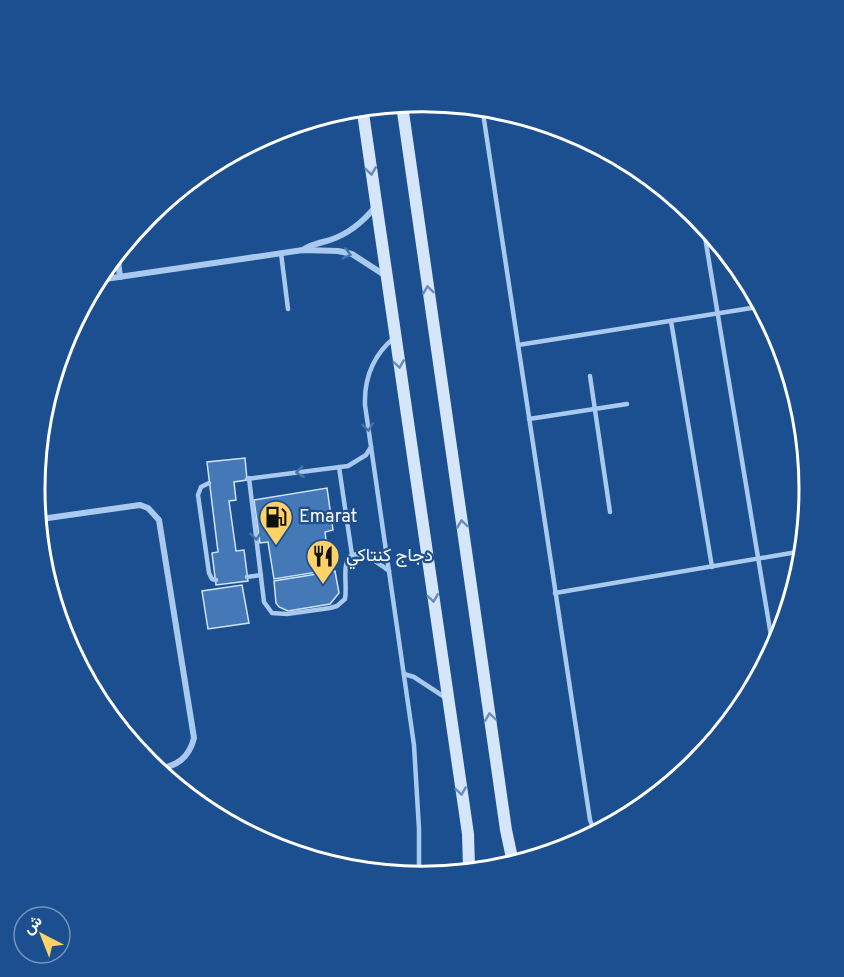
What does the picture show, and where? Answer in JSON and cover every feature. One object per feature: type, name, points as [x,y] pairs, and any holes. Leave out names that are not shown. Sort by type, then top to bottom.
[{"type":"street","points":[[403,112],[511,855]]},
{"type":"street","points":[[363,117],[468,834],[469,862]]},
{"type":"street","points":[[303,250],[352,229],[376,205]]},
{"type":"street","points":[[109,278],[303,250],[338,251],[351,254],[386,276]]},
{"type":"street","points":[[119,265],[120,277]]},
{"type":"street","points":[[46,518],[140,505],[148,508],[159,520],[194,738],[188,755],[175,766],[168,767]]},
{"type":"lane","points":[[484,117],[592,825]]},
{"type":"lane","points":[[706,241],[770,632]]},
{"type":"lane","points":[[281,253],[288,309]]},
{"type":"lane","points":[[518,345],[752,308]]},
{"type":"lane","points":[[671,321],[712,567]]},
{"type":"lane","points":[[395,336],[373,362],[366,383],[364,405],[404,674],[417,787],[419,866]]},
{"type":"lane","points":[[590,376],[610,512]]},
{"type":"lane","points":[[529,419],[627,404]]},
{"type":"lane","points":[[371,447],[358,461],[348,466],[248,479],[264,602],[272,613],[287,614],[338,606],[345,599],[346,565],[352,555],[358,554],[370,558],[389,571]]},
{"type":"lane","points":[[339,467],[352,555]]},
{"type":"lane","points":[[209,483],[201,488],[198,495],[209,573],[212,579],[216,580]]},
{"type":"lane","points":[[555,593],[794,553]]},
{"type":"lane","points":[[247,577],[261,575]]},
{"type":"lane","points":[[404,674],[414,677],[448,698]]},
{"type":"building","points":[[245,458],[247,480],[234,482],[236,500],[229,501],[236,551],[244,550],[248,581],[216,585],[212,553],[218,552],[207,462]]},
{"type":"building","points":[[327,488],[333,530],[325,532],[330,570],[274,579],[268,542],[260,543],[254,500]]},
{"type":"building","points":[[335,571],[339,593],[330,604],[288,611],[276,603],[274,581]]},
{"type":"building","points":[[242,585],[249,623],[208,629],[202,591]]},
{"type":"place","name":"Emarat","points":[[276,546]]},
{"type":"place","name":"دجاج كنتاكي","points":[[323,585]]}]
